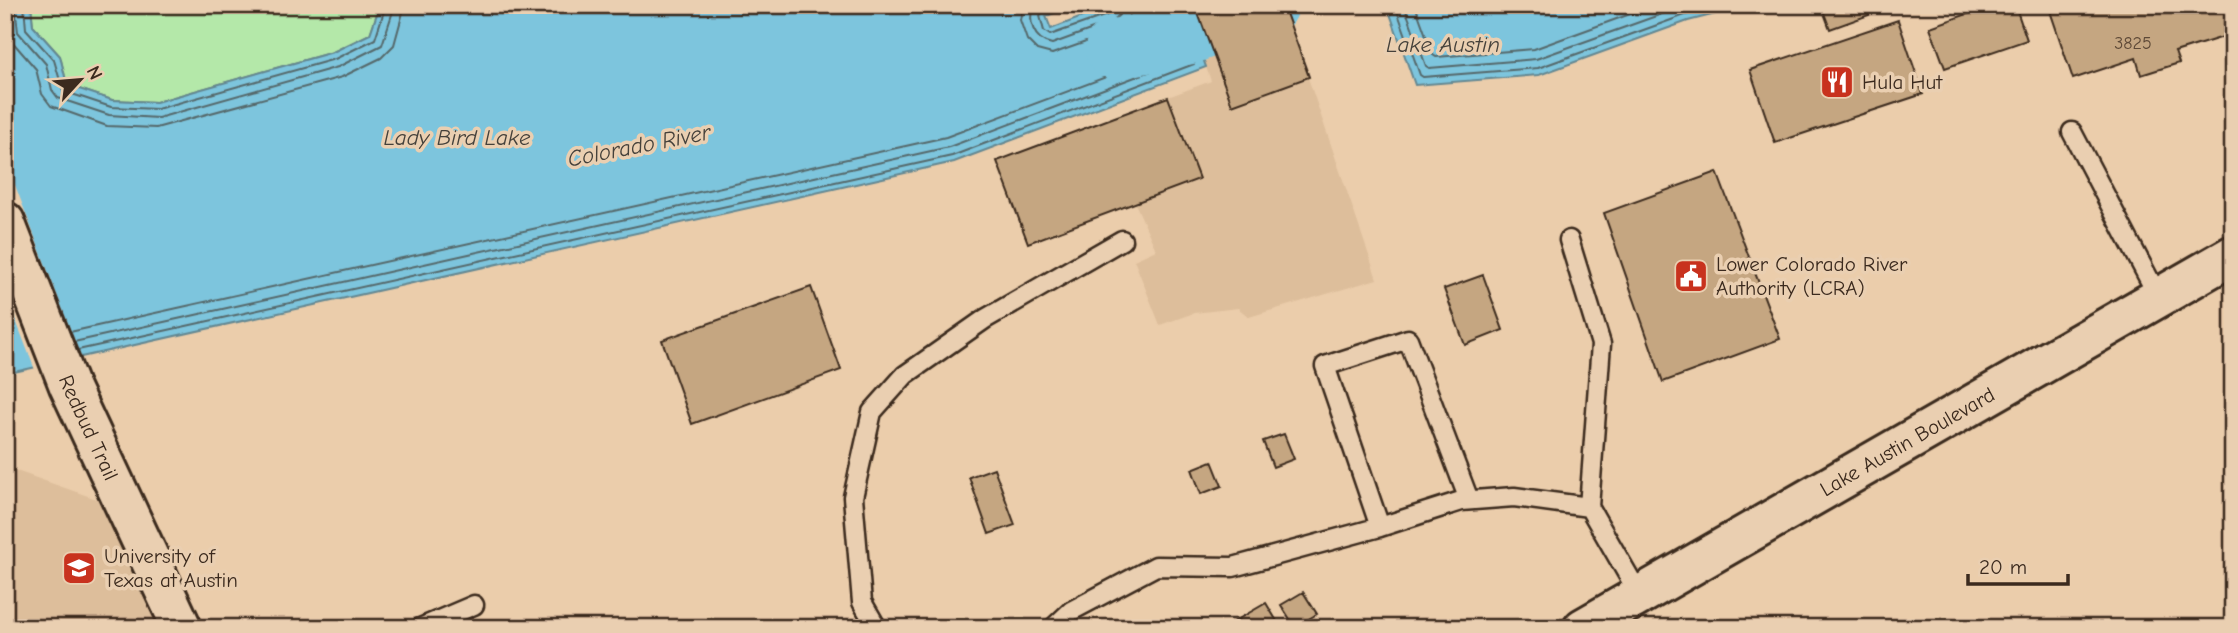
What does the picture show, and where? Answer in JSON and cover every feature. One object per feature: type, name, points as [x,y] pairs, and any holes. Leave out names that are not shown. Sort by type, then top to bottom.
[{"type":"street","name":"Redbud Trail","points":[[5,222],[69,386],[182,628]]},
{"type":"street","name":"Lake Austin Boulevard","points":[[1583,628],[2233,255]]},
{"type":"lane","points":[[2072,132],[2159,298]]},
{"type":"lane","points":[[877,628],[862,602],[853,497],[872,412],[905,374],[985,319],[1122,240]]},
{"type":"lane","points":[[1569,240],[1601,344],[1589,507],[1639,594]]},
{"type":"lane","points":[[1380,527],[1325,366],[1408,339],[1469,500]]},
{"type":"lane","points":[[1053,628],[1071,611],[1156,566],[1233,567],[1380,527],[1461,500],[1514,498],[1589,507]]},
{"type":"lane","points":[[420,628],[474,605]]},
{"type":"shaded area","points":[[1184,5],[1283,5],[1377,279],[1249,317],[1238,308],[1194,313],[1160,325],[1134,260],[1156,250],[1135,203],[1199,179],[1168,97],[1211,81]]},
{"type":"shaded area","name":"University of Texas at Austin","points":[[5,467],[125,509],[182,628],[5,628]]},
{"type":"green space","points":[[31,5],[380,5],[370,34],[333,52],[156,102],[112,100],[67,85],[60,56],[33,26]]},
{"type":"water","name":"Lady Bird Lake","points":[[5,5],[31,5],[33,26],[60,56],[67,85],[112,100],[156,102],[333,52],[370,34],[380,5],[1076,5],[1046,16],[1051,29],[1113,5],[1184,5],[1206,67],[954,162],[5,374]]},
{"type":"water","name":"Lake Austin","points":[[1387,5],[1751,5],[1688,21],[1539,75],[1415,85]]},
{"type":"pier","points":[[5,159],[82,360],[35,370],[5,292]]},
{"type":"building","points":[[1195,5],[1283,5],[1309,77],[1232,105]]},
{"type":"building","points":[[1821,5],[1866,5],[1869,15],[1830,29]]},
{"type":"building","points":[[1993,5],[2015,5],[2027,40],[1945,68],[1930,27]]},
{"type":"building","points":[[2048,5],[2229,5],[2233,16],[2233,34],[2175,52],[2179,63],[2141,75],[2136,58],[2073,79]]},
{"type":"building","name":"Hula Hut","points":[[1898,20],[1923,94],[1775,143],[1750,70]]},
{"type":"building","points":[[1168,97],[1199,179],[1028,243],[997,161]]},
{"type":"building","name":"Lower Colorado River Authority (LCRA)","points":[[1717,172],[1780,339],[1663,382],[1604,213]]},
{"type":"building","points":[[1483,275],[1503,330],[1465,345],[1444,289]]},
{"type":"building","points":[[811,287],[841,370],[692,424],[662,340]]},
{"type":"building","points":[[1284,434],[1294,459],[1273,467],[1263,441]]},
{"type":"building","points":[[1212,461],[1222,486],[1201,494],[1192,469]]},
{"type":"building","points":[[994,468],[1015,525],[989,534],[969,477]]},
{"type":"building","points":[[1303,592],[1317,614],[1295,627],[1281,605]]},
{"type":"building","points":[[1266,603],[1281,628],[1223,628]]},
{"type":"waterway","name":"Colorado River","points":[[1115,49],[1190,34],[1269,5]]},
{"type":"place","name":"Hula Hut","points":[[1837,82]]},
{"type":"place","name":"Lower Colorado River Authority (LCRA)","points":[[1691,276]]},
{"type":"place","name":"University of Texas at Austin","points":[[79,568]]}]
